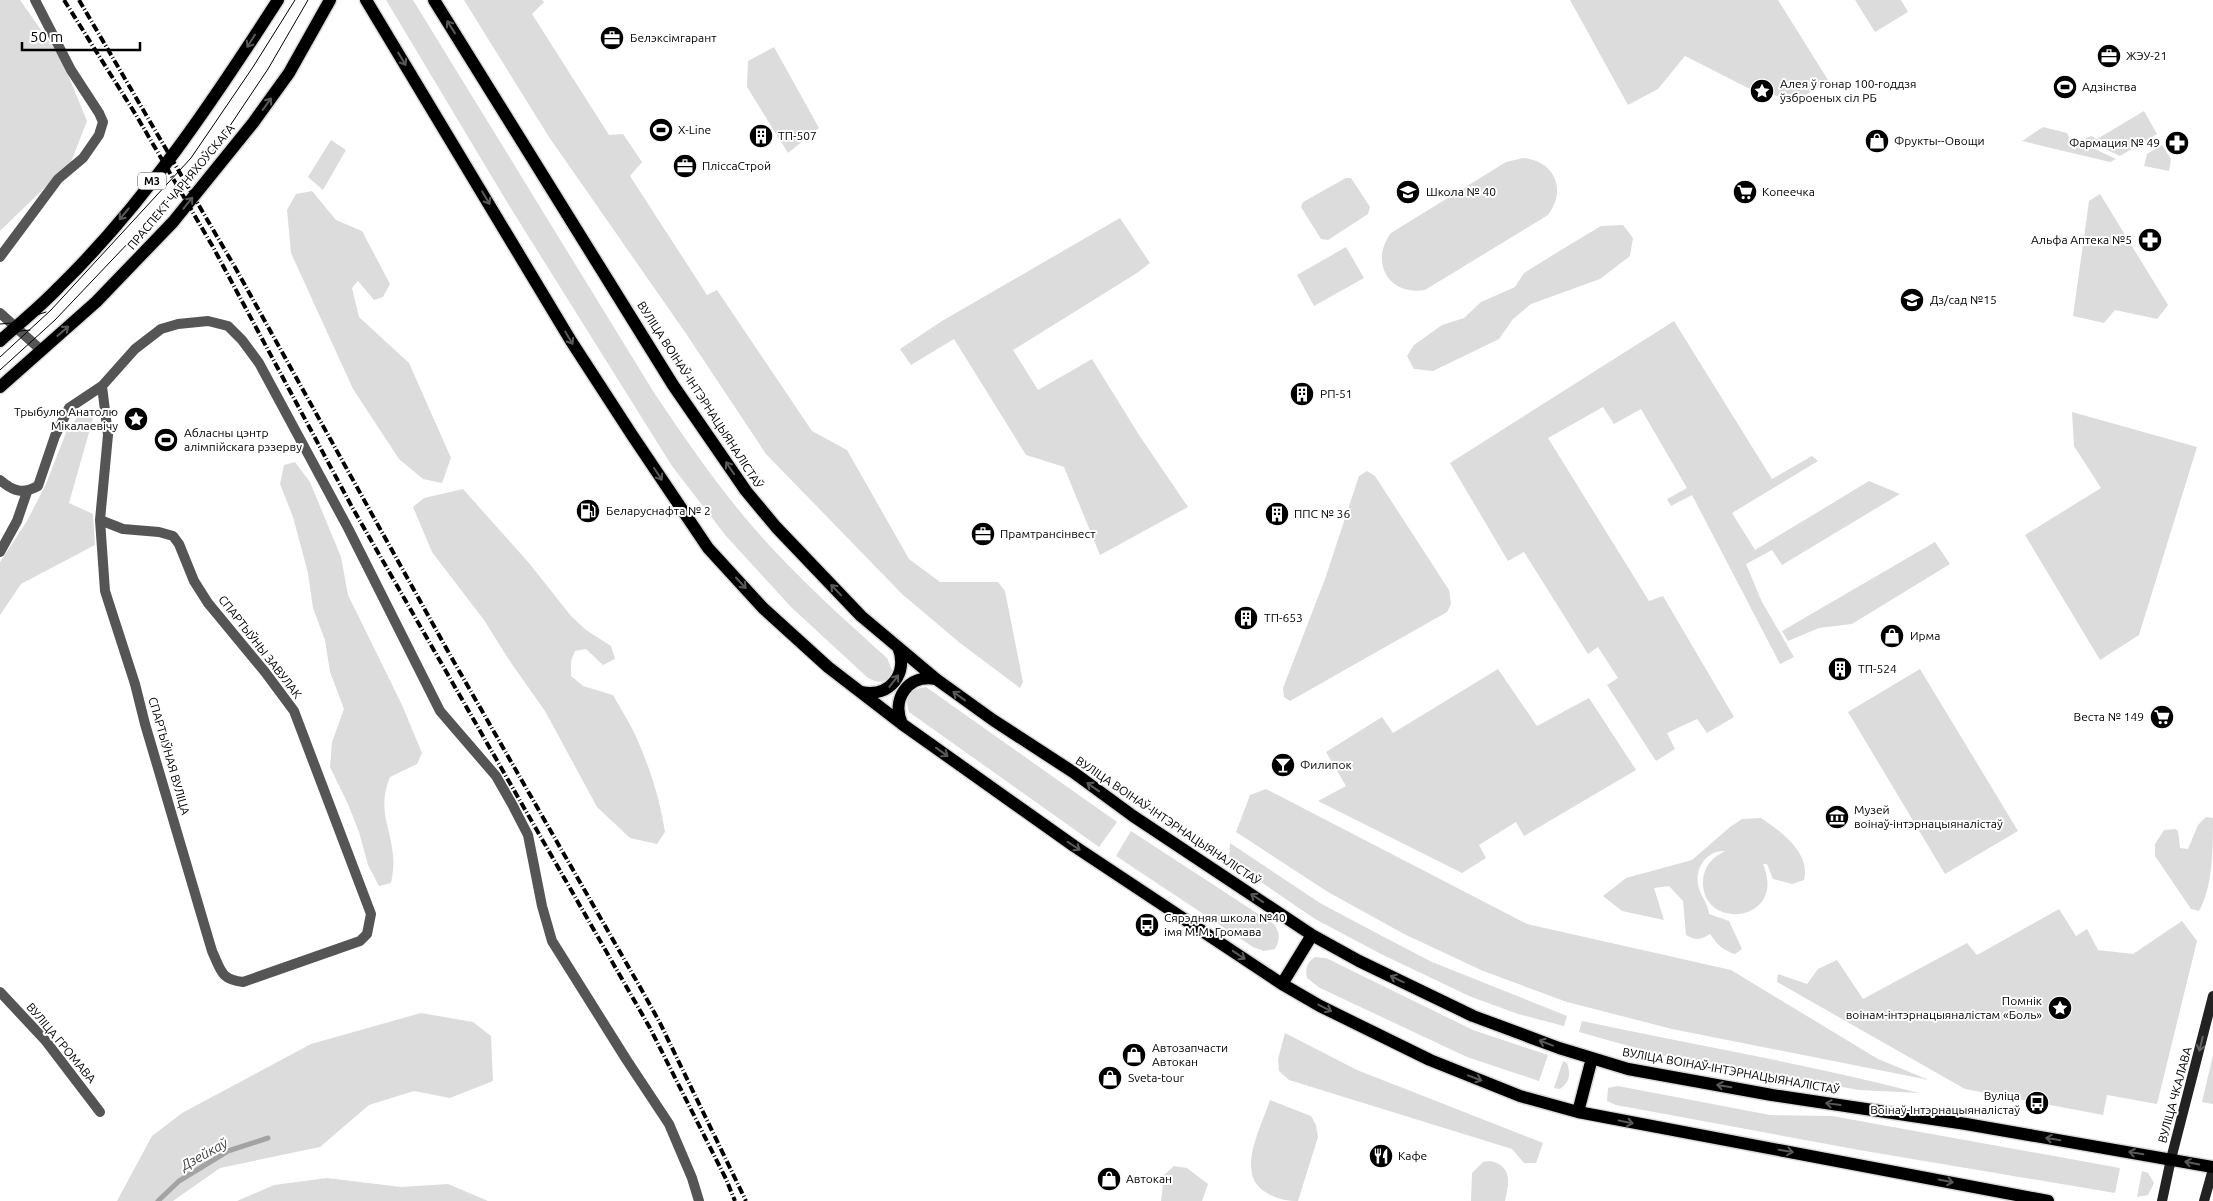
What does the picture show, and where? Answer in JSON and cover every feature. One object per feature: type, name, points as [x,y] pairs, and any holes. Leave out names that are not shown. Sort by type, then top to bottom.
[{"type":"main road","name":"ПРАСПЕКТ ЧАРНЯХОЎСКАГА","points":[[0,341],[60,287],[147,188],[225,83],[278,0]]},
{"type":"main road","name":"ПРАСПЕКТ ЧАРНЯХОЎСКАГА","points":[[0,387],[96,302],[178,215],[253,123],[289,73],[330,0]]},
{"type":"main road","points":[[366,0],[570,340],[708,548],[763,608],[828,667],[902,724],[1074,846],[1282,984],[1320,1006],[1430,1060],[1520,1096],[1578,1112],[2048,1201]]},
{"type":"main road","name":"ВУЛІЦА ВОІНАЎ-ІНТЭРНАЦЫЯНАЛІСТАЎ","points":[[434,0],[673,385],[746,492],[776,527],[861,616],[936,679],[993,720],[1073,772],[1133,816],[1312,934],[1359,961],[1474,1016],[1559,1048],[1628,1069],[1772,1095],[1882,1110],[2171,1159],[2213,1168]]},
{"type":"main road","points":[[861,692],[882,692],[894,684],[901,670],[901,654],[898,647]]},
{"type":"main road","points":[[902,724],[898,702],[905,689],[916,680],[936,679]]},
{"type":"main road","points":[[1282,984],[1312,934]]},
{"type":"main road","name":"ВУЛІЦА ЧКАЛАВА","points":[[2162,1201],[2213,996]]},
{"type":"main road","points":[[1578,1112],[1592,1058]]},
{"type":"main road","points":[[2204,1201],[2213,1168]]},
{"type":"street","points":[[0,257],[58,179],[83,158],[99,135],[102,122],[99,113],[71,70],[35,0]]},
{"type":"street","points":[[0,313],[41,350]]},
{"type":"street","points":[[0,480],[17,490],[27,492],[38,486],[55,436],[69,408],[102,386],[135,349],[161,329],[178,324],[208,321],[228,326],[242,340],[259,362],[348,528],[440,711],[496,776],[512,804],[528,835],[542,906],[552,941],[611,1036],[670,1124],[692,1178],[699,1201]]},
{"type":"street","name":"СПАРТЫЎНАЯ ВУЛІЦА","points":[[102,386],[108,435],[100,520],[105,591],[136,684],[144,724],[212,951],[223,975],[230,980],[243,982],[360,941],[367,934]]},
{"type":"street","points":[[0,552],[18,521],[27,492]]},
{"type":"street","name":"СПАРТЫЎНЫ ЗАВУЛАК","points":[[100,520],[123,529],[159,532],[173,536],[179,544],[194,581],[208,603],[265,672],[294,711],[371,914],[371,924],[367,934]]},
{"type":"street","name":"ВУЛІЦА ГРОМАВА","points":[[0,992],[45,1040],[100,1112]]},
{"type":"shaded area","points":[[0,0],[20,0],[62,60],[87,121],[71,162],[0,231]]},
{"type":"shaded area","points":[[386,0],[413,0],[653,391],[685,438],[730,499],[776,552],[830,606],[887,658],[892,670],[888,678],[883,682],[868,678],[791,607],[726,536],[672,466],[510,207]]},
{"type":"shaded area","points":[[464,0],[542,0],[544,2],[532,14],[609,135],[623,134],[642,162],[630,176],[707,295],[717,290],[812,431],[847,450],[909,559],[940,582],[998,582],[1005,591],[1023,682],[1020,688],[960,643],[902,594],[766,454],[687,335],[549,137]]},
{"type":"shaded area","points":[[1570,0],[1778,0],[1828,80],[1797,101],[1750,89],[1685,56],[1658,89],[1628,105]]},
{"type":"shaded area","points":[[1855,0],[1901,0],[1908,12],[1875,32]]},
{"type":"shaded area","points":[[774,47],[819,128],[788,153],[747,87],[748,61]]},
{"type":"shaded area","points":[[2144,111],[2157,134],[2120,156],[2084,139],[2091,136],[2097,139]]},
{"type":"shaded area","points":[[2043,127],[2067,133],[2073,145],[2080,142],[2116,159],[2110,162],[2022,141]]},
{"type":"shaded area","points":[[331,140],[346,150],[323,190],[308,177]]},
{"type":"shaded area","points":[[2162,145],[2171,159],[2169,171],[2144,166],[2147,154]]},
{"type":"shaded area","points":[[1523,158],[1534,160],[1543,165],[1555,178],[1557,196],[1548,215],[1425,290],[1401,288],[1386,275],[1382,255],[1391,233],[1506,162]]},
{"type":"shaded area","points":[[1346,178],[1351,178],[1370,207],[1368,214],[1328,240],[1321,239],[1301,207],[1303,202]]},
{"type":"shaded area","points":[[312,191],[336,220],[362,231],[390,284],[383,297],[374,300],[358,281],[352,288],[359,317],[409,363],[451,458],[442,483],[423,479],[399,459],[353,389],[291,253],[287,210],[296,194]]},
{"type":"shaded area","points":[[2100,194],[2168,305],[2157,319],[2115,310],[2104,323],[2073,316],[2089,201]]},
{"type":"shaded area","points":[[1120,218],[1150,263],[1013,350],[1038,390],[1092,359],[1139,435],[1188,507],[1100,555],[1064,467],[1026,455],[954,339],[911,365],[900,349],[942,321]]},
{"type":"shaded area","points":[[1623,225],[1633,238],[1630,256],[1600,279],[1531,304],[1513,319],[1499,339],[1462,357],[1433,371],[1414,369],[1407,356],[1414,345],[1442,325],[1464,318],[1481,302],[1515,287],[1524,273],[1601,226]]},
{"type":"shaded area","points":[[1346,247],[1364,278],[1314,306],[1297,275]]},
{"type":"shaded area","points":[[1674,321],[1772,479],[1812,456],[1818,461],[1732,513],[1755,550],[1869,481],[1900,494],[1782,565],[1772,550],[1746,564],[1762,602],[1794,657],[1780,664],[1692,495],[1671,506],[1667,499],[1687,488],[1641,409],[1614,424],[1603,407],[1548,438],[1649,601],[1663,596],[1734,717],[1707,733],[1697,719],[1667,733],[1675,749],[1656,761],[1607,685],[1618,678],[1598,647],[1588,654],[1524,552],[1508,561],[1450,463]]},
{"type":"shaded area","points":[[91,411],[94,415],[69,503],[93,514],[95,545],[21,584],[0,615],[0,562],[27,521],[46,484],[67,430],[81,413]]},
{"type":"shaded area","points":[[2072,412],[2197,447],[2139,635],[2100,660],[2025,535],[2101,488],[2074,446]]},
{"type":"shaded area","points":[[295,462],[310,482],[341,557],[348,595],[402,705],[422,753],[417,764],[390,777],[386,789],[384,808],[393,855],[393,873],[391,883],[379,886],[368,865],[359,832],[348,804],[330,767],[332,742],[344,709],[330,672],[325,640],[313,608],[308,573],[293,517],[280,484],[284,465]]},
{"type":"shaded area","points":[[1367,471],[1375,476],[1449,590],[1451,604],[1447,612],[1290,701],[1284,697],[1283,688],[1325,579],[1359,476]]},
{"type":"shaded area","points":[[463,489],[529,563],[571,616],[586,630],[611,646],[615,659],[603,665],[586,649],[575,651],[571,661],[571,676],[583,686],[613,695],[632,728],[642,750],[660,808],[665,832],[657,844],[630,838],[597,807],[545,711],[509,660],[484,620],[432,552],[413,507],[424,498]]},
{"type":"shaded area","points":[[1935,542],[1950,564],[1852,624],[1819,628],[1788,641],[1782,631]]},
{"type":"shaded area","points":[[1498,669],[1537,726],[1589,698],[1636,770],[1524,836],[1516,822],[1479,845],[1486,858],[1462,873],[1318,801],[1346,786],[1326,752],[1382,717],[1393,733]]},
{"type":"shaded area","points":[[1920,669],[2018,831],[1945,874],[1848,712]]},
{"type":"shaded area","points":[[926,687],[1117,822],[1099,847],[909,712],[907,702],[909,694]]},
{"type":"shaded area","points":[[1266,789],[1527,924],[1731,970],[1878,1059],[1929,1080],[1672,1029],[1567,1002],[1483,971],[1404,934],[1328,892],[1236,832],[1250,795]]},
{"type":"shaded area","points":[[2206,817],[2213,818],[2212,854],[2210,879],[2199,911],[2191,909],[2155,856],[2155,844],[2164,830],[2175,829],[2178,831],[2180,848],[2188,849],[2198,825]]},
{"type":"shaded area","points":[[1761,818],[1792,843],[1803,860],[1804,880],[1792,884],[1773,879],[1767,864],[1763,864],[1767,884],[1764,899],[1754,909],[1741,914],[1727,913],[1715,908],[1706,897],[1703,880],[1705,870],[1710,862],[1725,851],[1712,854],[1703,862],[1698,874],[1701,894],[1709,914],[1729,921],[1742,949],[1735,954],[1720,946],[1710,934],[1698,939],[1686,935],[1683,901],[1669,886],[1654,888],[1664,920],[1622,911],[1603,896],[1626,878],[1692,860],[1742,819]]},
{"type":"shaded area","points":[[1131,831],[1275,925],[1279,937],[1275,949],[1264,951],[1253,947],[1116,856]]},
{"type":"shaded area","points":[[1230,843],[1320,903],[1432,962],[1567,1016],[1564,1026],[1518,1014],[1469,996],[1381,954],[1315,919],[1229,860]]},
{"type":"shaded area","points":[[2059,909],[2076,936],[2087,929],[2098,950],[2133,954],[2182,921],[2197,941],[2157,1104],[2107,1095],[2103,1115],[1965,1089],[1777,982],[1778,974],[1807,984],[1818,969],[1837,960],[1863,999],[1967,943],[1977,955]]},
{"type":"shaded area","points":[[1315,957],[1326,958],[1473,1030],[1548,1055],[1539,1081],[1467,1057],[1320,988],[1307,978],[1307,966]]},
{"type":"shaded area","points":[[421,1013],[473,1022],[491,1036],[493,1081],[450,1098],[414,1091],[369,1105],[320,1147],[220,1168],[173,1201],[117,1201],[152,1136],[182,1113],[311,1044]]},
{"type":"shaded area","points":[[1582,1021],[1793,1064],[1919,1093],[1859,1090],[1661,1055],[1579,1032]]},
{"type":"shaded area","points":[[1285,1033],[1357,1070],[1543,1143],[1536,1163],[1524,1163],[1512,1149],[1289,1080],[1279,1071],[1278,1059]]},
{"type":"shaded area","points":[[2213,1055],[2213,1104],[2202,1102]]},
{"type":"shaded area","points":[[1563,1061],[1567,1063],[1569,1077],[1560,1089],[1554,1088]]},
{"type":"shaded area","points":[[1618,1086],[1770,1115],[1832,1116],[2120,1168],[2115,1193],[1859,1150],[1616,1105],[1607,1101],[1608,1088]]},
{"type":"shaded area","points":[[1270,1100],[1311,1116],[1316,1125],[1318,1137],[1298,1201],[1282,1199],[1267,1193],[1257,1185],[1252,1175],[1251,1163],[1256,1137]]},
{"type":"shaded area","points":[[1490,1161],[1503,1167],[1508,1176],[1505,1201],[1471,1201],[1472,1173],[1483,1162]]},
{"type":"shaded area","points":[[1174,1166],[1187,1168],[1208,1184],[1202,1201],[1161,1201],[1164,1175]]},
{"type":"shaded area","points":[[2142,1171],[2148,1173],[2154,1183],[2148,1195],[2137,1197]]},
{"type":"shaded area","points":[[327,1178],[401,1187],[448,1184],[488,1201],[237,1201],[274,1185]]},
{"type":"waterway","name":"Дзейкаў","points":[[158,1201],[179,1181],[228,1151],[268,1138]]},
{"type":"tram line","points":[[0,357],[51,310],[191,158],[253,67],[295,0]]},
{"type":"tram line","points":[[0,370],[55,320],[207,160],[268,69],[308,0]]},
{"type":"tram line","points":[[0,324],[12,323],[46,312]]},
{"type":"tram line","points":[[0,333],[30,330]]},
{"type":"railway","points":[[64,0],[136,115],[213,247],[352,507],[650,1028],[726,1179],[735,1201]]},
{"type":"railway","points":[[79,0],[236,269],[450,655],[660,1023],[746,1201]]},
{"type":"place","name":"Белэксімгарант","points":[[612,38]]},
{"type":"place","name":"ЖЭУ-21","points":[[2109,56]]},
{"type":"place","name":"Адзінства","points":[[2065,87]]},
{"type":"place","name":"Алея ў гонар 100-годдзя ўзброеных сіл РБ","points":[[1762,91]]},
{"type":"place","name":"X-Line","points":[[661,130]]},
{"type":"place","name":"ТП-507","points":[[761,136]]},
{"type":"place","name":"Фрукты--Овощи","points":[[1877,141]]},
{"type":"place","name":"Фармация № 49","points":[[2177,143]]},
{"type":"place","name":"ПліссаСтрой","points":[[685,166]]},
{"type":"place","name":"Школа № 40","points":[[1408,192]]},
{"type":"place","name":"Копеечка","points":[[1745,192]]},
{"type":"place","name":"Альфа Аптека №5","points":[[2150,240]]},
{"type":"place","name":"Дз/сад №15","points":[[1912,300]]},
{"type":"place","name":"РП-51","points":[[1302,394]]},
{"type":"place","name":"Трыбулю Анатолю Мікалаевічу","points":[[136,419]]},
{"type":"place","name":"Абласны цэнтр алімпійскага рэзерву","points":[[166,440]]},
{"type":"place","name":"Беларуснафта № 2","points":[[588,511]]},
{"type":"place","name":"ППС № 36","points":[[1277,514]]},
{"type":"place","name":"Прамтрансінвест","points":[[983,534]]},
{"type":"place","name":"ТП-653","points":[[1246,618]]},
{"type":"place","name":"Ирма","points":[[1892,636]]},
{"type":"place","name":"ТП-524","points":[[1840,669]]},
{"type":"place","name":"Веста № 149","points":[[2162,717]]},
{"type":"place","name":"Филипок","points":[[1283,765]]},
{"type":"place","name":"Музей воінаў-інтэрнацыяналістаў","points":[[1837,817]]},
{"type":"place","name":"Сярэдняя школа №40 імя М.М. Громава","points":[[1147,925]]},
{"type":"place","name":"Помнік воінам-інтэрнацыяналістам «Боль»","points":[[2060,1008]]},
{"type":"place","name":"Автозапчасти Автокан","points":[[1134,1055]]},
{"type":"place","name":"Sveta-tour","points":[[1110,1078]]},
{"type":"place","name":"Вуліца Воінаў-Інтэрнацыяналістаў","points":[[2037,1103]]},
{"type":"place","name":"Кафе","points":[[1381,1156]]},
{"type":"place","name":"Автокан","points":[[1109,1179]]}]
